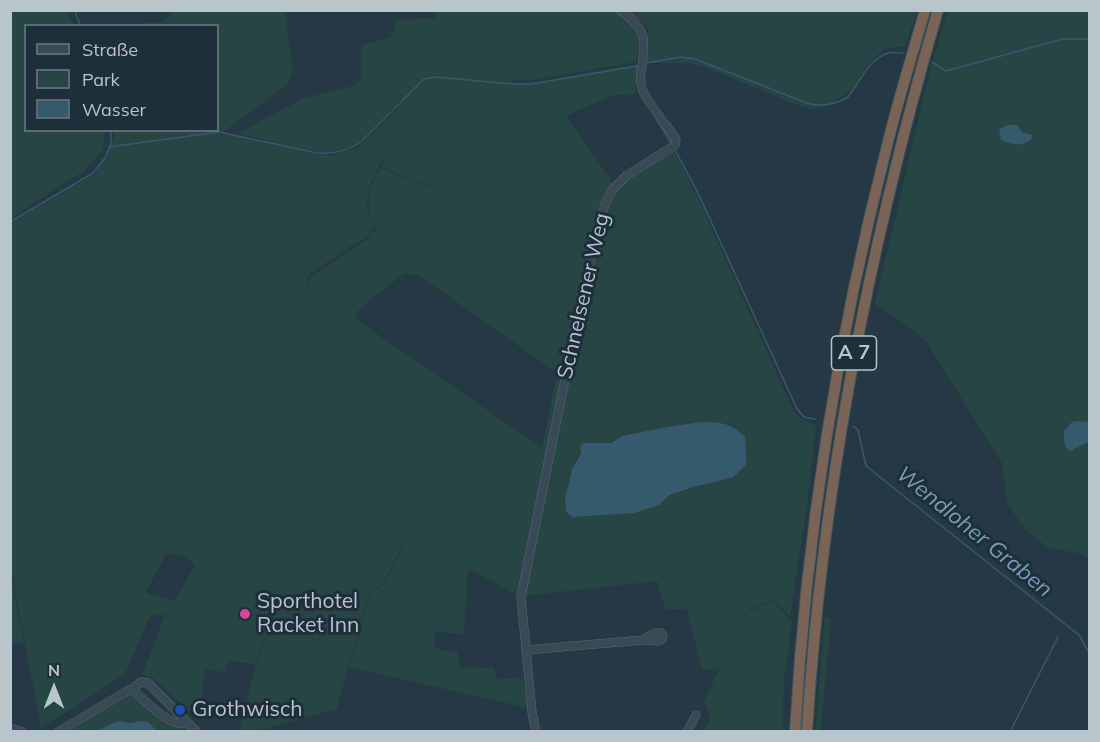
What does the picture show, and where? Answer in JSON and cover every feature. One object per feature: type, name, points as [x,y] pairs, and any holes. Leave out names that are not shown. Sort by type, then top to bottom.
[{"type":"highway","name":"A 7","points":[[795,732],[808,576],[817,501],[847,321],[872,206],[925,10]]},
{"type":"highway","name":"A 7","points":[[807,732],[813,650],[827,528],[849,380],[885,209],[915,88],[938,10]]},
{"type":"street","name":"Schnelsener Weg","points":[[526,650],[521,597],[583,290],[605,204],[613,189],[626,176],[675,145],[676,139],[643,92],[640,81],[644,44],[641,28],[620,10]]},
{"type":"street","points":[[536,732],[526,650],[643,640]]},
{"type":"street","points":[[57,732],[141,682],[148,683],[197,732]]},
{"type":"street","points":[[135,687],[135,691],[141,697],[173,722],[180,723],[186,720]]},
{"type":"street","points":[[687,732],[696,715]]},
{"type":"street","points":[[10,728],[22,732]]},
{"type":"green space","points":[[11,10],[67,11],[73,24],[24,24],[24,132],[105,132],[102,151],[84,171],[11,220]]},
{"type":"green space","points":[[435,10],[612,10],[622,16],[639,34],[636,62],[531,80],[513,80],[512,82],[533,83],[636,64],[635,94],[613,95],[566,116],[609,177],[614,190],[627,177],[672,148],[697,196],[792,408],[799,417],[816,426],[790,616],[772,599],[747,612],[739,628],[748,613],[772,600],[792,622],[784,680],[782,731],[704,731],[711,719],[704,702],[719,669],[702,670],[687,609],[665,609],[657,581],[523,596],[536,524],[527,524],[501,505],[527,525],[535,525],[520,596],[468,569],[464,634],[436,632],[434,648],[458,653],[458,667],[494,668],[497,679],[523,678],[528,708],[349,667],[369,596],[385,582],[404,541],[384,582],[368,595],[337,709],[255,731],[239,731],[256,665],[279,606],[255,664],[227,661],[225,672],[205,669],[199,720],[152,677],[142,675],[165,615],[151,614],[125,674],[41,728],[11,579],[10,223],[93,175],[106,158],[114,138],[113,132],[219,132],[219,24],[144,23],[161,23],[174,11],[285,11],[293,71],[287,85],[219,135],[333,155],[357,148],[403,102],[400,101],[354,146],[340,151],[326,153],[237,134],[304,98],[353,86],[362,77],[361,46],[391,37],[397,20],[436,18]],"holes":[[[387,152],[381,167],[482,206],[380,168],[370,190],[369,212],[375,228],[381,229],[374,231],[368,240],[311,277],[307,287],[311,273],[360,240],[366,239],[374,226],[369,216],[368,197],[373,179]],[[408,273],[413,276],[417,274],[557,373],[542,448],[357,320],[356,313],[361,308],[403,274]],[[700,422],[729,425],[745,436],[715,482],[679,492],[659,505],[565,496],[573,467],[584,443],[611,443],[622,436]],[[167,553],[186,557],[195,565],[174,601],[145,593]]]},
{"type":"green space","points":[[631,11],[917,11],[905,46],[885,49],[870,62],[849,92],[823,108],[811,109],[705,67],[690,63],[645,63],[648,29]]},
{"type":"green space","points":[[948,11],[1089,11],[1089,559],[1082,554],[1047,547],[1025,529],[1007,503],[1003,465],[926,341],[875,304],[929,74]]},
{"type":"green space","points":[[12,581],[24,643],[11,644]]},
{"type":"green space","points":[[825,617],[831,618],[821,731],[815,731]]},
{"type":"green space","points":[[129,692],[168,725],[176,728],[188,727],[192,732],[63,732]]},
{"type":"water","points":[[1008,125],[1017,125],[1022,132],[1032,135],[1031,140],[1023,144],[1016,144],[1001,140],[999,129]]},
{"type":"water","points":[[700,422],[724,424],[745,436],[746,465],[733,477],[670,495],[659,505],[634,513],[573,517],[566,512],[565,496],[572,469],[581,453],[580,446],[584,443],[611,443],[622,436]]},
{"type":"water","points":[[1072,422],[1089,422],[1089,442],[1071,451],[1065,445],[1064,431]]},
{"type":"water","points":[[118,721],[148,722],[157,731],[97,731]]},
{"type":"waterway","points":[[74,10],[80,24]]},
{"type":"waterway","points":[[932,62],[946,71],[1063,39],[1090,39]]},
{"type":"waterway","points":[[646,63],[681,57],[695,59],[807,103],[822,105],[847,98],[875,60],[891,53],[903,53]]},
{"type":"waterway","points":[[109,147],[219,132],[317,153],[335,152],[362,141],[424,79],[435,77],[531,84],[637,66],[637,72]]},
{"type":"waterway","name":"Wendloher Graben","points":[[654,115],[671,143]]},
{"type":"waterway","points":[[10,222],[93,173],[105,158],[111,143],[111,132]]},
{"type":"waterway","name":"Wendloher Graben","points":[[675,150],[698,193],[797,409],[804,417],[815,419]]},
{"type":"waterway","name":"Wendloher Graben","points":[[853,426],[858,430],[866,466],[1079,635],[1090,654]]},
{"type":"waterway","points":[[1010,732],[1058,637]]},
{"type":"place","name":"Sporthotel Racket Inn","points":[[245,614]]},
{"type":"place","name":"Grothwisch","points":[[180,710]]}]
